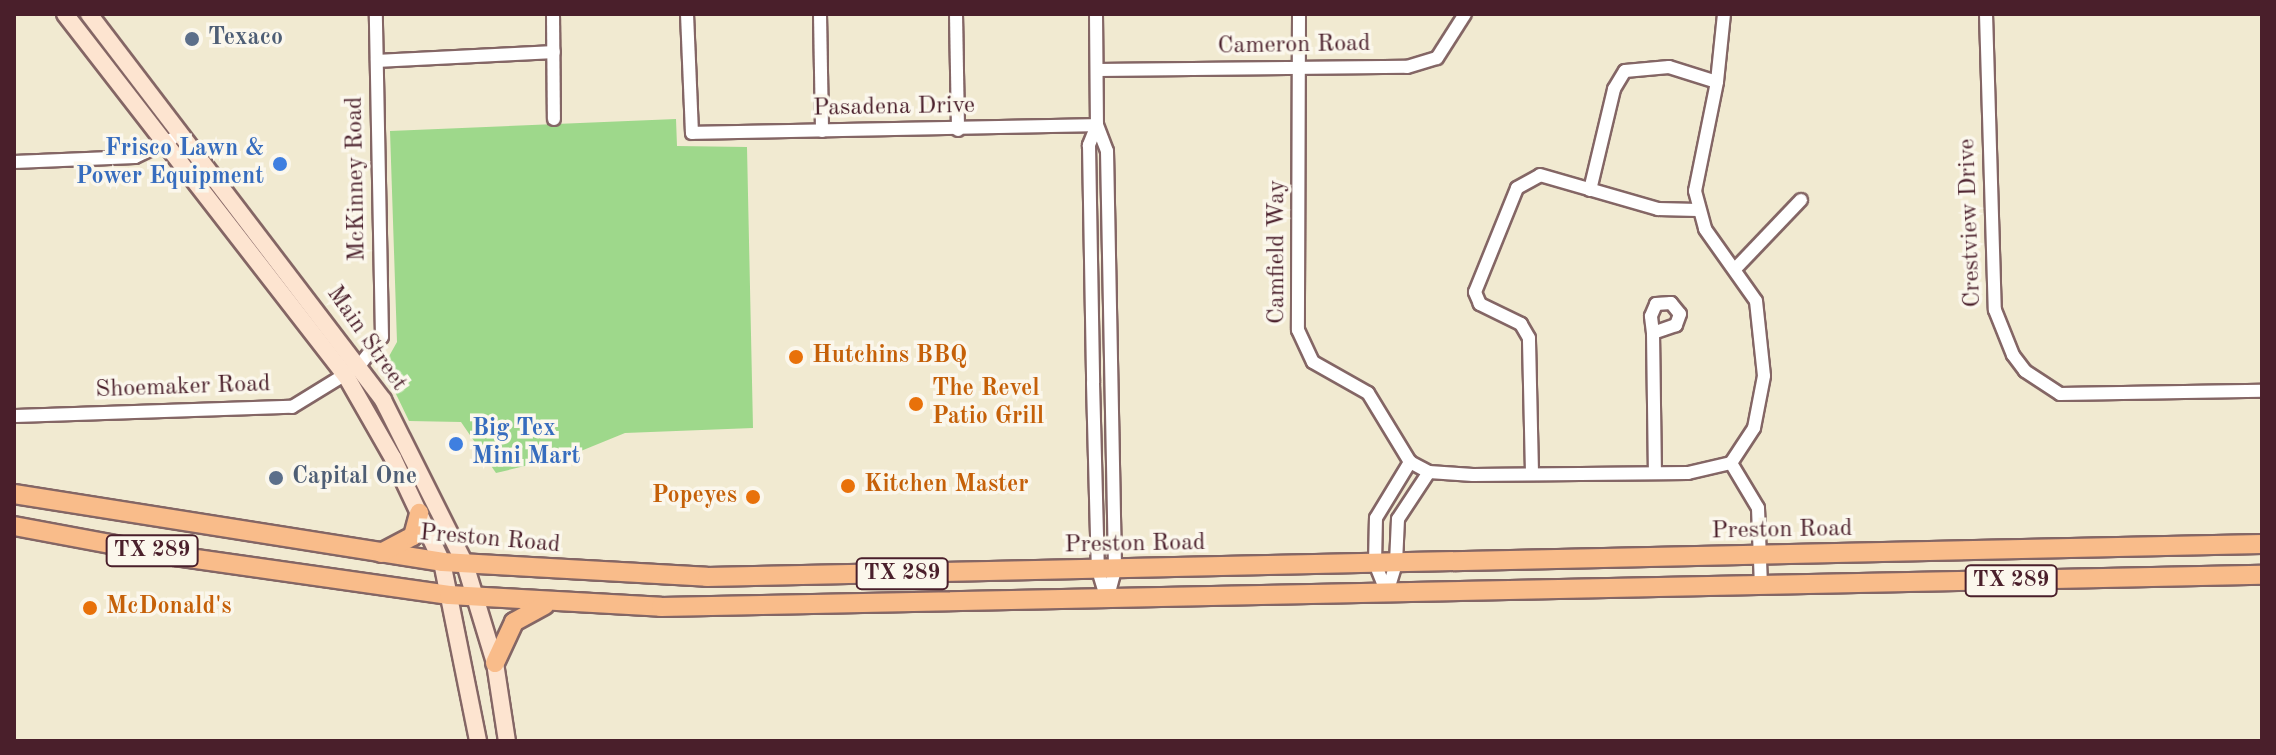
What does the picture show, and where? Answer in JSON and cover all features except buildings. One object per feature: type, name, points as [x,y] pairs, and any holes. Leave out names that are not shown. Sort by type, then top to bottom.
[{"type":"main road","name":"Main Street","points":[[65,14],[164,145],[353,371],[383,400],[465,564],[495,663],[507,741]]},
{"type":"main road","name":"Main Street","points":[[89,14],[182,133],[353,371],[442,562],[478,741]]},
{"type":"main road","name":"Preston Road","points":[[14,494],[442,562],[707,577],[2262,544]]},
{"type":"main road","points":[[378,554],[413,536],[419,513]]},
{"type":"main road","points":[[175,556],[183,522]]},
{"type":"main road","name":"TX 289","points":[[14,526],[175,556],[449,595],[551,603],[848,606],[2262,575]]},
{"type":"main road","points":[[847,576],[848,606]]},
{"type":"main road","points":[[495,663],[514,622],[551,603]]},
{"type":"street","name":"McKinney Road","points":[[353,371],[382,337],[376,14]]},
{"type":"street","points":[[553,14],[554,119]]},
{"type":"street","name":"Pasadena Drive","points":[[687,14],[692,133],[1097,125]]},
{"type":"street","points":[[820,14],[822,131]]},
{"type":"street","points":[[956,14],[958,130]]},
{"type":"street","points":[[1096,14],[1097,125],[1107,151],[1111,383],[1106,570]]},
{"type":"street","name":"Camfield Way","points":[[1299,14],[1298,330],[1313,362],[1368,393],[1410,462]]},
{"type":"street","name":"Cameron Road","points":[[1097,70],[1421,64],[1437,58],[1465,14]]},
{"type":"street","points":[[1387,593],[1375,564],[1379,508],[1410,462],[1429,472],[1688,473],[1731,463],[1754,428],[1764,376],[1761,321],[1736,268],[1705,229],[1698,210],[1696,178],[1717,82],[1724,14]]},
{"type":"street","name":"Crestview Drive","points":[[1986,14],[1995,310],[2013,355],[2025,371],[2060,394],[2262,391]]},
{"type":"street","points":[[377,61],[554,52]]},
{"type":"street","points":[[1590,190],[1614,89],[1625,71],[1669,67],[1717,82]]},
{"type":"street","points":[[1097,125],[1089,145],[1093,383],[1107,599]]},
{"type":"street","points":[[14,162],[135,157],[164,145],[182,133]]},
{"type":"street","points":[[1532,473],[1529,338],[1521,324],[1480,304],[1475,292],[1501,219],[1521,182],[1540,175],[1658,209],[1698,210]]},
{"type":"street","points":[[1736,268],[1801,200]]},
{"type":"street","points":[[1653,333],[1655,472]]},
{"type":"street","name":"Shoemaker Road","points":[[14,416],[292,407],[353,371]]},
{"type":"street","points":[[1093,383],[1111,383]]},
{"type":"street","points":[[1731,463],[1758,508],[1761,586]]},
{"type":"street","points":[[1387,593],[1396,563],[1398,519],[1429,472]]},
{"type":"green space","points":[[676,119],[677,146],[747,147],[753,428],[625,433],[571,455],[496,473],[461,422],[409,421],[383,367],[397,342],[390,131]]},
{"type":"place","name":"Texaco","points":[[192,39]]},
{"type":"place","name":"Frisco Lawn & Power Equipment","points":[[280,164]]},
{"type":"place","name":"Hutchins BBQ","points":[[796,357]]},
{"type":"place","name":"The Revel Patio Grill","points":[[916,404]]},
{"type":"place","name":"Big Tex Mini Mart","points":[[456,444]]},
{"type":"place","name":"Capital One","points":[[276,478]]},
{"type":"place","name":"Kitchen Master","points":[[848,486]]},
{"type":"place","name":"Popeyes","points":[[753,497]]},
{"type":"place","name":"McDonald's","points":[[90,608]]}]
